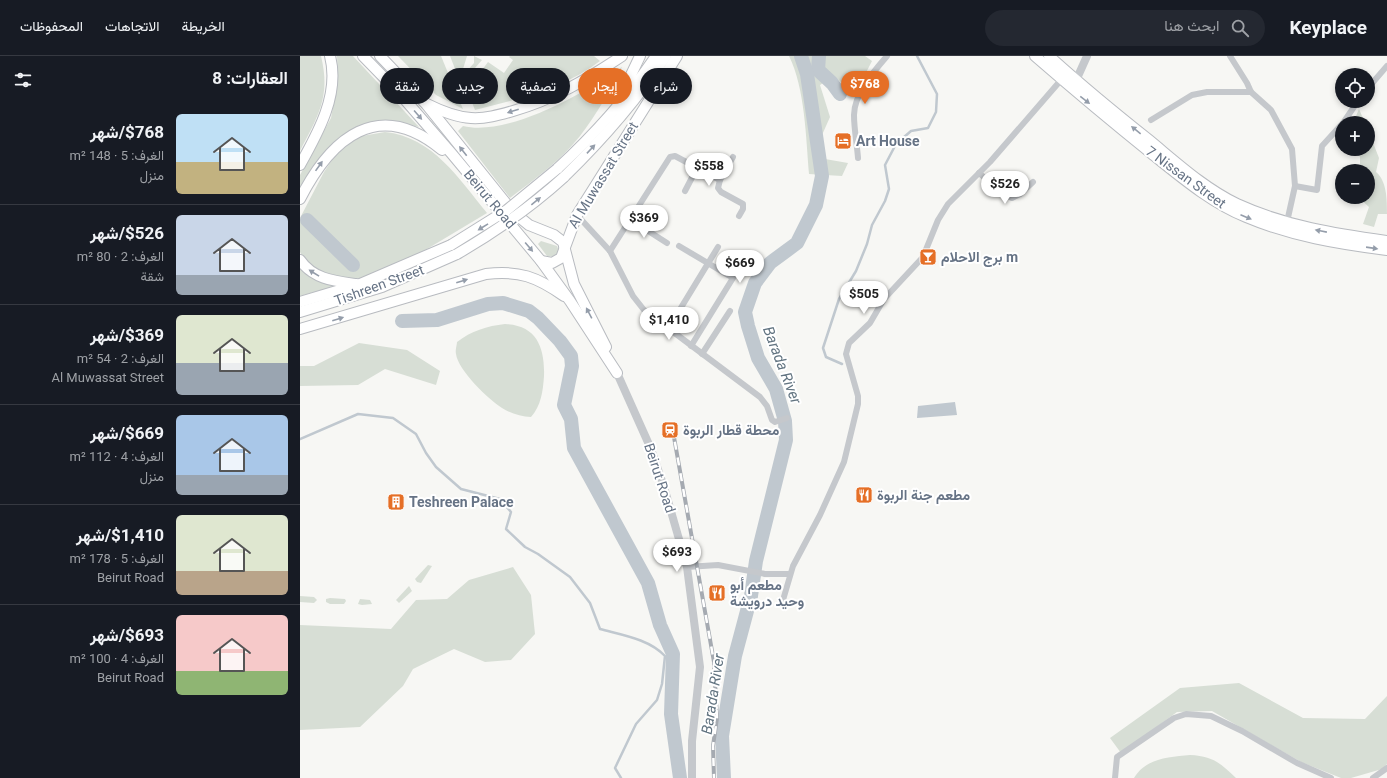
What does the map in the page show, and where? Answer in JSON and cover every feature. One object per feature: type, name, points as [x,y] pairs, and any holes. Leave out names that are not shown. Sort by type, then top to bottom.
[{"type":"main road","points":[[300,165],[325,116],[332,89],[330,56]]},
{"type":"main road","name":"Beirut Road","points":[[363,56],[400,94],[541,261],[570,301],[617,373]]},
{"type":"main road","name":"Beirut Road","points":[[380,56],[392,68]]},
{"type":"main road","points":[[426,104],[447,113],[463,117],[480,118],[500,115],[540,102],[575,87],[622,56]]},
{"type":"main road","points":[[614,109],[640,56]]},
{"type":"main road","name":"Al Muwassat Street","points":[[454,250],[489,235],[520,213],[560,173],[656,56]]},
{"type":"main road","name":"Al Muwassat Street","points":[[662,68],[666,56]]},
{"type":"main road","name":"Al Muwassat Street","points":[[666,68],[677,56]]},
{"type":"main road","name":"7 Nissan Street","points":[[1049,56],[1074,85],[1190,184],[1231,210],[1278,229],[1308,237],[1387,250]]},
{"type":"main road","name":"7 Nissan Street","points":[[1038,57],[1061,80],[1074,85],[1208,188],[1250,209],[1287,222],[1318,230],[1387,241]]},
{"type":"main road","name":"Al Muwassat Street","points":[[560,173],[598,143],[640,95]]},
{"type":"main road","name":"Beirut Road","points":[[426,104],[513,212],[529,225],[560,238],[565,246],[574,284],[602,337],[617,373]]},
{"type":"main road","name":"Al Muwassat Street","points":[[541,261],[552,263],[562,258],[577,215],[642,104]]},
{"type":"main road","points":[[300,199],[324,159],[339,144],[359,131],[370,127],[388,126],[404,128],[418,133],[432,142],[462,166]]},
{"type":"main road","name":"Tishreen Street","points":[[300,302],[360,284],[454,250]]},
{"type":"main road","name":"Tishreen Street","points":[[300,312],[382,287],[454,250]]},
{"type":"main road","points":[[300,260],[304,266],[316,275],[331,280],[360,284]]},
{"type":"main road","points":[[300,329],[470,278],[503,272],[517,273],[533,277],[547,284],[570,301]]},
{"type":"street","points":[[858,158],[854,114],[855,106],[872,74],[887,56]]},
{"type":"street","points":[[1074,85],[1087,56]]},
{"type":"street","points":[[1230,56],[1251,92],[1271,110],[1292,149],[1295,186],[1287,222]]},
{"type":"street","points":[[1375,79],[1387,66]]},
{"type":"street","points":[[783,600],[788,587],[790,574],[820,515],[848,452],[858,404],[858,396],[846,354],[846,348],[849,342],[870,323],[884,298],[923,257],[938,220],[948,204],[979,173],[1061,80]]},
{"type":"street","points":[[1151,120],[1192,95],[1207,92],[1251,92]]},
{"type":"street","points":[[1295,186],[1317,190],[1322,146],[1335,132]]},
{"type":"street","points":[[610,250],[631,220],[670,157],[675,156],[720,180]]},
{"type":"street","points":[[734,158],[718,185],[719,190],[743,204],[743,209],[739,216]]},
{"type":"street","points":[[685,191],[697,168]]},
{"type":"street","points":[[979,173],[1004,194],[1012,198],[1020,194],[1032,182]]},
{"type":"street","points":[[577,215],[610,250],[639,305],[668,329],[760,397],[772,420],[775,422],[788,418]]},
{"type":"street","points":[[631,220],[667,243]]},
{"type":"street","points":[[679,246],[733,278],[691,346]]},
{"type":"street","points":[[668,329],[718,247]]},
{"type":"street","points":[[702,354],[730,311]]},
{"type":"street","name":"Beirut Road","points":[[617,373],[653,455],[664,487],[687,567],[700,666],[692,741],[692,778]]},
{"type":"street","points":[[687,567],[718,565],[765,574],[790,574]]},
{"type":"street","points":[[1115,778],[1117,757],[1174,718],[1186,714],[1211,716],[1242,731],[1297,763],[1331,778]]},
{"type":"street","points":[[1373,778],[1387,768]]},
{"type":"shaded area","points":[[300,56],[321,56],[324,70],[324,83],[321,106],[300,151]]},
{"type":"shaded area","points":[[337,56],[353,56],[380,85],[380,104],[398,104],[419,127],[392,121],[366,126],[342,137],[300,191],[300,175],[331,118],[338,80]]},
{"type":"shaded area","points":[[398,56],[441,56],[446,68],[442,68],[442,98],[434,93],[434,68],[410,68]]},
{"type":"shaded area","points":[[450,56],[467,56],[463,68],[455,68]]},
{"type":"shaded area","points":[[474,56],[482,60],[475,68],[470,68],[474,63]]},
{"type":"shaded area","points":[[594,56],[600,61],[590,68],[578,68],[578,75],[570,79],[570,68],[507,68],[513,60],[509,57]]},
{"type":"shaded area","points":[[789,56],[865,56],[872,61],[855,94],[834,76],[820,85],[830,117],[822,135],[825,159],[848,163],[842,176],[809,174],[802,98]]},
{"type":"shaded area","points":[[488,62],[497,68],[484,68]]},
{"type":"shaded area","points":[[498,69],[504,73],[506,70],[506,102],[475,110],[473,104],[498,104]]},
{"type":"shaded area","points":[[578,94],[578,104],[602,104],[573,145],[547,169],[510,198],[458,131],[463,126],[481,128],[502,125],[523,119],[559,104],[570,104],[570,98]]},
{"type":"shaded area","points":[[453,104],[461,104],[463,109]]},
{"type":"shaded area","points":[[1359,109],[1362,116],[1356,116]]},
{"type":"shaded area","points":[[385,132],[402,136],[417,142],[431,151],[455,174],[487,213],[417,255],[362,278],[329,278],[305,262],[300,252],[300,218],[324,172],[334,157],[349,144],[362,136]]},
{"type":"shaded area","points":[[1375,148],[1379,158],[1376,172],[1380,176],[1386,191],[1387,214],[1378,214],[1374,227],[1363,224],[1369,207],[1366,204],[1375,204],[1375,164],[1360,164],[1359,156],[1375,156]]},
{"type":"shaded area","points":[[541,241],[557,246],[559,251],[557,254],[554,256],[547,256],[538,244]]},
{"type":"shaded area","points":[[300,267],[316,280],[336,286],[300,296]]},
{"type":"shaded area","points":[[505,324],[516,325],[525,329],[532,334],[541,348],[544,366],[543,387],[537,408],[531,417],[508,412],[489,398],[474,384],[462,368],[456,354],[457,342],[462,338],[492,326]]},
{"type":"shaded area","points":[[359,343],[407,350],[440,371],[436,385],[385,369],[358,385],[300,386],[300,366],[314,366]]},
{"type":"shaded area","points":[[955,402],[957,415],[917,418],[918,406]]},
{"type":"shaded area","points":[[428,565],[432,566],[421,583],[417,582],[415,579]]},
{"type":"shaded area","points":[[513,567],[531,595],[535,634],[511,660],[485,662],[454,649],[413,669],[403,686],[360,727],[300,730],[300,625],[391,629],[416,600],[447,599],[469,580]]},
{"type":"shaded area","points":[[409,586],[412,591],[399,603],[396,600]]},
{"type":"shaded area","points":[[300,596],[314,597],[317,600],[314,603],[300,602]]},
{"type":"shaded area","points":[[326,599],[345,599],[346,601],[344,604],[330,604],[326,602]]},
{"type":"shaded area","points":[[360,599],[370,600],[372,604],[358,604]]},
{"type":"shaded area","points":[[1239,683],[1303,718],[1365,719],[1387,696],[1387,764],[1382,769],[1351,778],[1341,778],[1301,762],[1212,711],[1177,712],[1121,753],[1110,738],[1180,688]]},
{"type":"shaded area","points":[[1190,755],[1205,757],[1216,761],[1236,778],[1134,778],[1139,771],[1151,762],[1166,758]]},
{"type":"waterway","name":"Barada River","points":[[724,778],[722,736],[735,656],[751,596],[756,561],[786,440],[785,421],[776,389],[758,358],[745,312],[755,283],[770,263],[797,243],[816,205],[822,176],[807,74],[801,56]]},
{"type":"waterway","points":[[819,56],[818,70],[832,83],[840,94]]},
{"type":"waterway","points":[[842,364],[826,357],[823,348],[839,299],[856,271],[867,244],[872,225],[885,201],[889,189],[885,165],[896,144],[911,131],[928,128],[936,112],[937,94],[917,56]]},
{"type":"waterway","points":[[307,220],[353,265]]},
{"type":"waterway","points":[[402,321],[437,320],[488,304],[503,303],[529,311],[538,318],[560,341],[571,356],[572,366],[564,405],[571,419],[574,448],[648,583],[660,625],[673,654],[671,714],[680,778]]},
{"type":"waterway","points":[[300,439],[358,414],[393,418],[416,434],[426,453],[436,467],[461,489],[500,499],[511,512],[506,529],[525,547],[538,554],[570,577],[590,603],[600,629],[651,645],[665,656],[662,684],[657,700],[636,724],[615,768],[621,778]]},
{"type":"railway","points":[[672,426],[714,662],[717,718],[713,746],[714,778]]},
{"type":"place","name":"Art House","points":[[843,141]]},
{"type":"place","name":"برج الاحلام m","points":[[928,257]]},
{"type":"place","name":"محطة قطار الربوة","points":[[670,430]]},
{"type":"place","name":"مطعم جنة الربوة","points":[[864,495]]},
{"type":"place","name":"Teshreen Palace","points":[[396,502]]},
{"type":"place","name":"مطعم أبو وحيد درويشة","points":[[717,593]]}]
